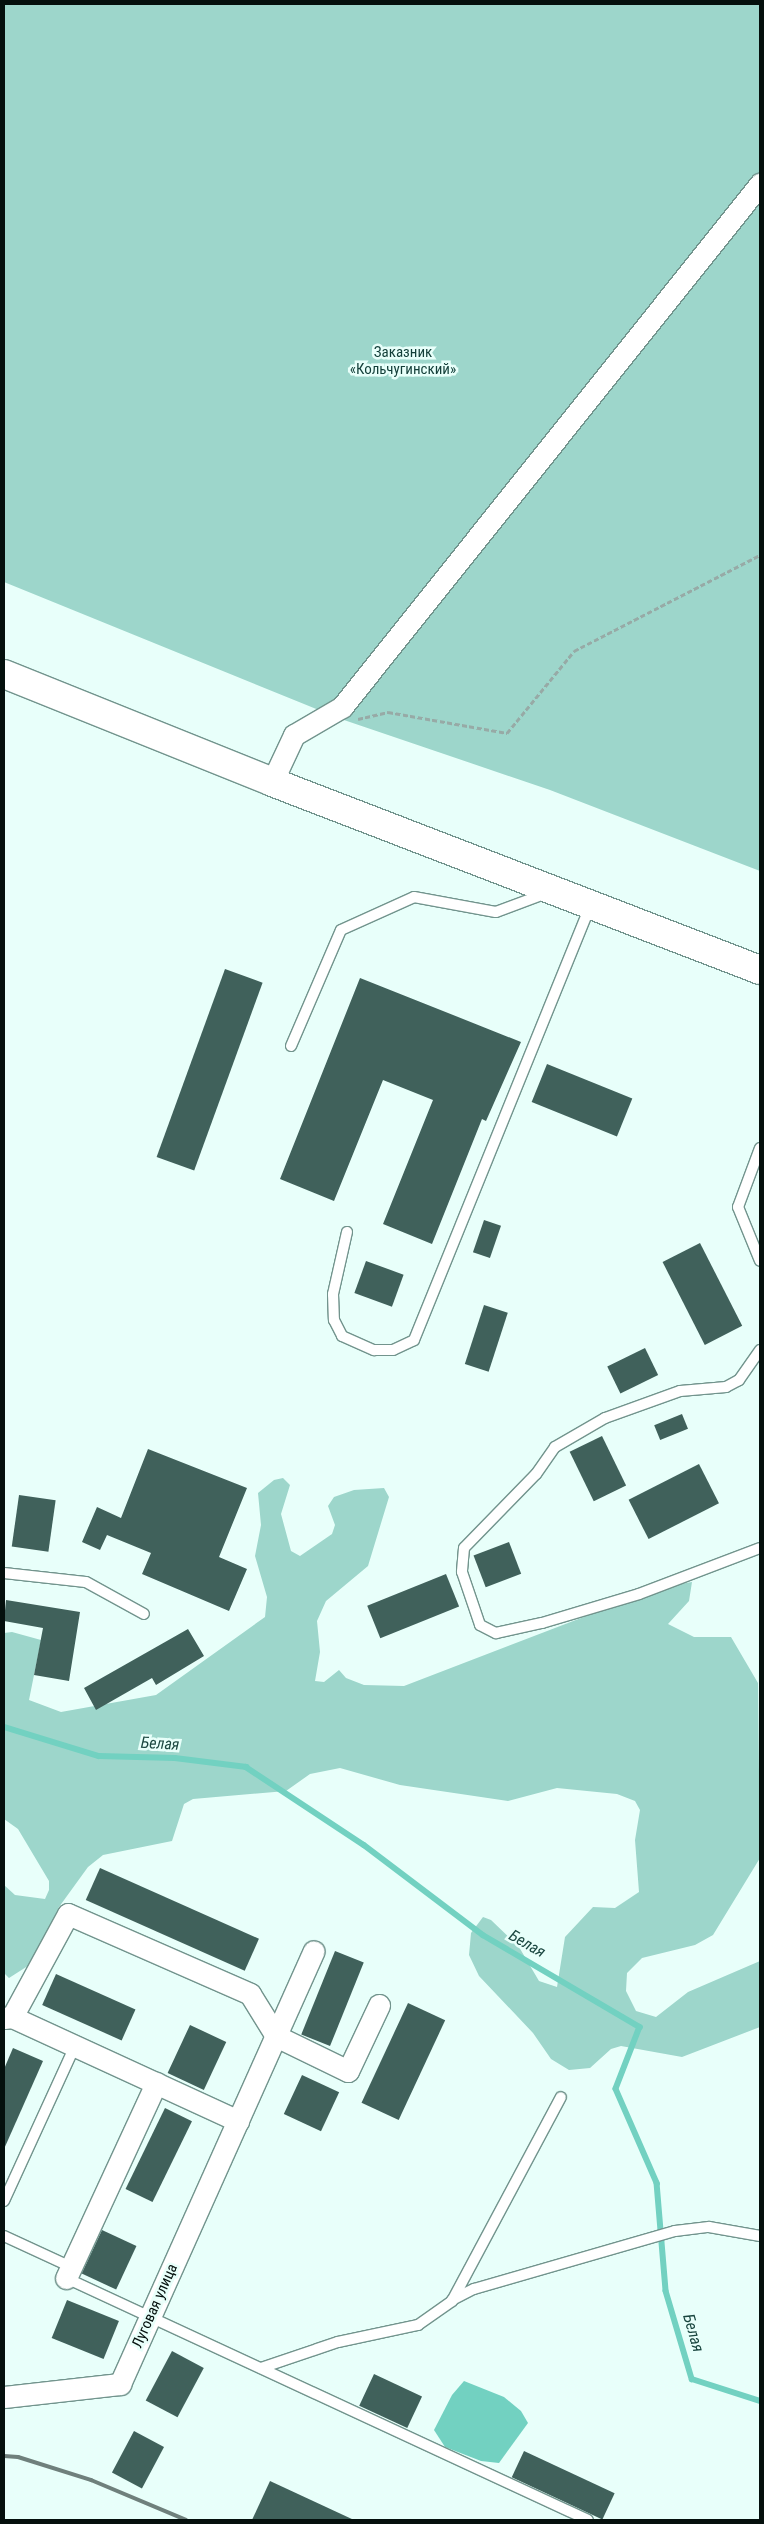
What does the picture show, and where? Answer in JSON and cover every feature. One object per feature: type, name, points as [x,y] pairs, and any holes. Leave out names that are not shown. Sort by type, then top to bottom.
[{"type":"main road","points":[[4,674],[272,782],[760,970]]},
{"type":"street","points":[[272,782],[294,735],[342,707],[760,184]]},
{"type":"street","points":[[238,2121],[75,2046],[8,2018],[68,1914],[250,1994],[276,2036],[348,2071],[379,2005]]},
{"type":"street","name":"Луговая улица","points":[[4,2396],[120,2384],[314,1952]]},
{"type":"street","points":[[69,2272],[156,2083]]},
{"type":"lane","points":[[291,1046],[341,930],[414,897],[496,912],[554,890]]},
{"type":"lane","points":[[348,1232],[333,1294],[334,1320],[342,1336],[374,1350],[393,1350],[414,1340],[591,906]]},
{"type":"lane","points":[[760,1148],[738,1207],[760,1261]]},
{"type":"lane","points":[[760,1350],[739,1380],[726,1387],[680,1391],[604,1418],[555,1447],[536,1474],[464,1548],[462,1572],[480,1625],[496,1634],[542,1623],[639,1594],[760,1548]]},
{"type":"lane","points":[[4,1573],[86,1582],[144,1614]]},
{"type":"lane","points":[[4,2201],[75,2046]]},
{"type":"lane","points":[[452,2301],[561,2097]]},
{"type":"lane","points":[[261,2368],[338,2342],[418,2325],[452,2301],[474,2289],[675,2231],[708,2227],[760,2236]]},
{"type":"lane","points":[[4,2236],[150,2317],[588,2520]]},
{"type":"path","points":[[350,721],[388,712],[508,733],[574,651],[760,555]]},
{"type":"green space","name":"Заказник «Кольчугинский»","points":[[4,4],[760,4],[760,871],[550,790],[341,719],[4,582]]},
{"type":"green space","points":[[283,1478],[290,1485],[281,1514],[291,1551],[300,1556],[332,1534],[335,1525],[328,1506],[334,1497],[354,1490],[384,1488],[389,1497],[368,1566],[326,1601],[317,1621],[320,1652],[315,1681],[324,1682],[339,1670],[346,1678],[364,1685],[404,1686],[662,1587],[692,1582],[689,1601],[668,1624],[694,1637],[731,1637],[758,1683],[760,1858],[713,1935],[695,1945],[642,1958],[627,1973],[626,1991],[636,2011],[656,2017],[688,1992],[760,1961],[760,2027],[682,2057],[621,2046],[611,2049],[590,2068],[569,2070],[551,2059],[533,2033],[479,1976],[469,1955],[471,1933],[483,1917],[491,1920],[519,1947],[539,1981],[557,1987],[565,1937],[593,1907],[615,1908],[639,1892],[635,1840],[640,1810],[635,1801],[617,1794],[557,1788],[508,1801],[400,1785],[340,1768],[310,1774],[286,1791],[193,1799],[184,1804],[172,1841],[103,1855],[88,1867],[59,1907],[34,1962],[9,1978],[4,1973],[4,1885],[15,1895],[45,1899],[49,1890],[49,1881],[18,1829],[4,1819],[4,1633],[12,1632],[41,1640],[29,1700],[61,1712],[156,1695],[265,1617],[267,1597],[255,1556],[261,1525],[258,1493],[274,1480]]},
{"type":"shaded area","points":[[464,2381],[504,2397],[521,2411],[528,2423],[499,2463],[481,2461],[445,2447],[434,2430],[452,2395]]},
{"type":"building","points":[[225,969],[263,983],[194,1171],[157,1157]]},
{"type":"building","points":[[360,978],[521,1042],[486,1121],[482,1119],[432,1244],[383,1224],[433,1100],[383,1080],[334,1201],[280,1179]]},
{"type":"building","points":[[547,1064],[632,1098],[617,1136],[532,1102]]},
{"type":"building","points":[[484,1220],[501,1226],[490,1258],[473,1252]]},
{"type":"building","points":[[700,1243],[742,1326],[705,1345],[663,1262]]},
{"type":"building","points":[[366,1261],[404,1275],[392,1307],[354,1293]]},
{"type":"building","points":[[484,1305],[508,1313],[489,1372],[465,1364]]},
{"type":"building","points":[[645,1348],[658,1375],[620,1393],[607,1366]]},
{"type":"building","points":[[682,1414],[688,1429],[660,1440],[654,1425]]},
{"type":"building","points":[[602,1436],[626,1485],[594,1501],[570,1452]]},
{"type":"building","points":[[148,1449],[247,1488],[219,1557],[247,1569],[229,1611],[142,1574],[151,1553],[107,1535],[100,1550],[82,1542],[97,1507],[121,1518]]},
{"type":"building","points":[[699,1464],[719,1503],[649,1539],[629,1500]]},
{"type":"building","points":[[19,1495],[56,1500],[48,1552],[12,1546]]},
{"type":"building","points":[[509,1542],[521,1574],[486,1587],[474,1556]]},
{"type":"building","points":[[446,1574],[459,1606],[380,1638],[367,1606]]},
{"type":"building","points":[[6,1600],[80,1612],[69,1681],[34,1675],[43,1628],[4,1621]]},
{"type":"building","points":[[188,1629],[204,1656],[156,1685],[152,1678],[96,1710],[84,1688]]},
{"type":"building","points":[[100,1868],[259,1939],[245,1971],[86,1900]]},
{"type":"building","points":[[335,1951],[364,1963],[330,2046],[301,2034]]},
{"type":"building","points":[[56,1974],[135,2009],[122,2040],[42,2005]]},
{"type":"building","points":[[408,2003],[445,2020],[399,2120],[362,2103]]},
{"type":"building","points":[[190,2025],[226,2042],[204,2090],[168,2073]]},
{"type":"building","points":[[13,2048],[43,2061],[4,2149],[4,2069]]},
{"type":"building","points":[[302,2075],[339,2092],[321,2131],[284,2114]]},
{"type":"building","points":[[165,2108],[192,2121],[153,2202],[126,2189]]},
{"type":"building","points":[[102,2230],[136,2246],[116,2290],[82,2274]]},
{"type":"building","points":[[67,2300],[119,2321],[104,2359],[52,2338]]},
{"type":"building","points":[[172,2351],[204,2368],[177,2417],[146,2400]]},
{"type":"building","points":[[374,2374],[422,2396],[407,2428],[359,2406]]},
{"type":"building","points":[[134,2431],[164,2447],[142,2488],[112,2472]]},
{"type":"building","points":[[524,2451],[615,2493],[602,2520],[512,2477]]},
{"type":"building","points":[[270,2481],[354,2520],[252,2520]]},
{"type":"waterway","name":"Белая","points":[[4,1727],[99,1756],[175,1758],[246,1767],[364,1845],[483,1935],[640,2027],[616,2089],[657,2183],[666,2291],[692,2379],[760,2401]]},
{"type":"railway","points":[[4,2456],[18,2457],[91,2480],[186,2520]]}]
